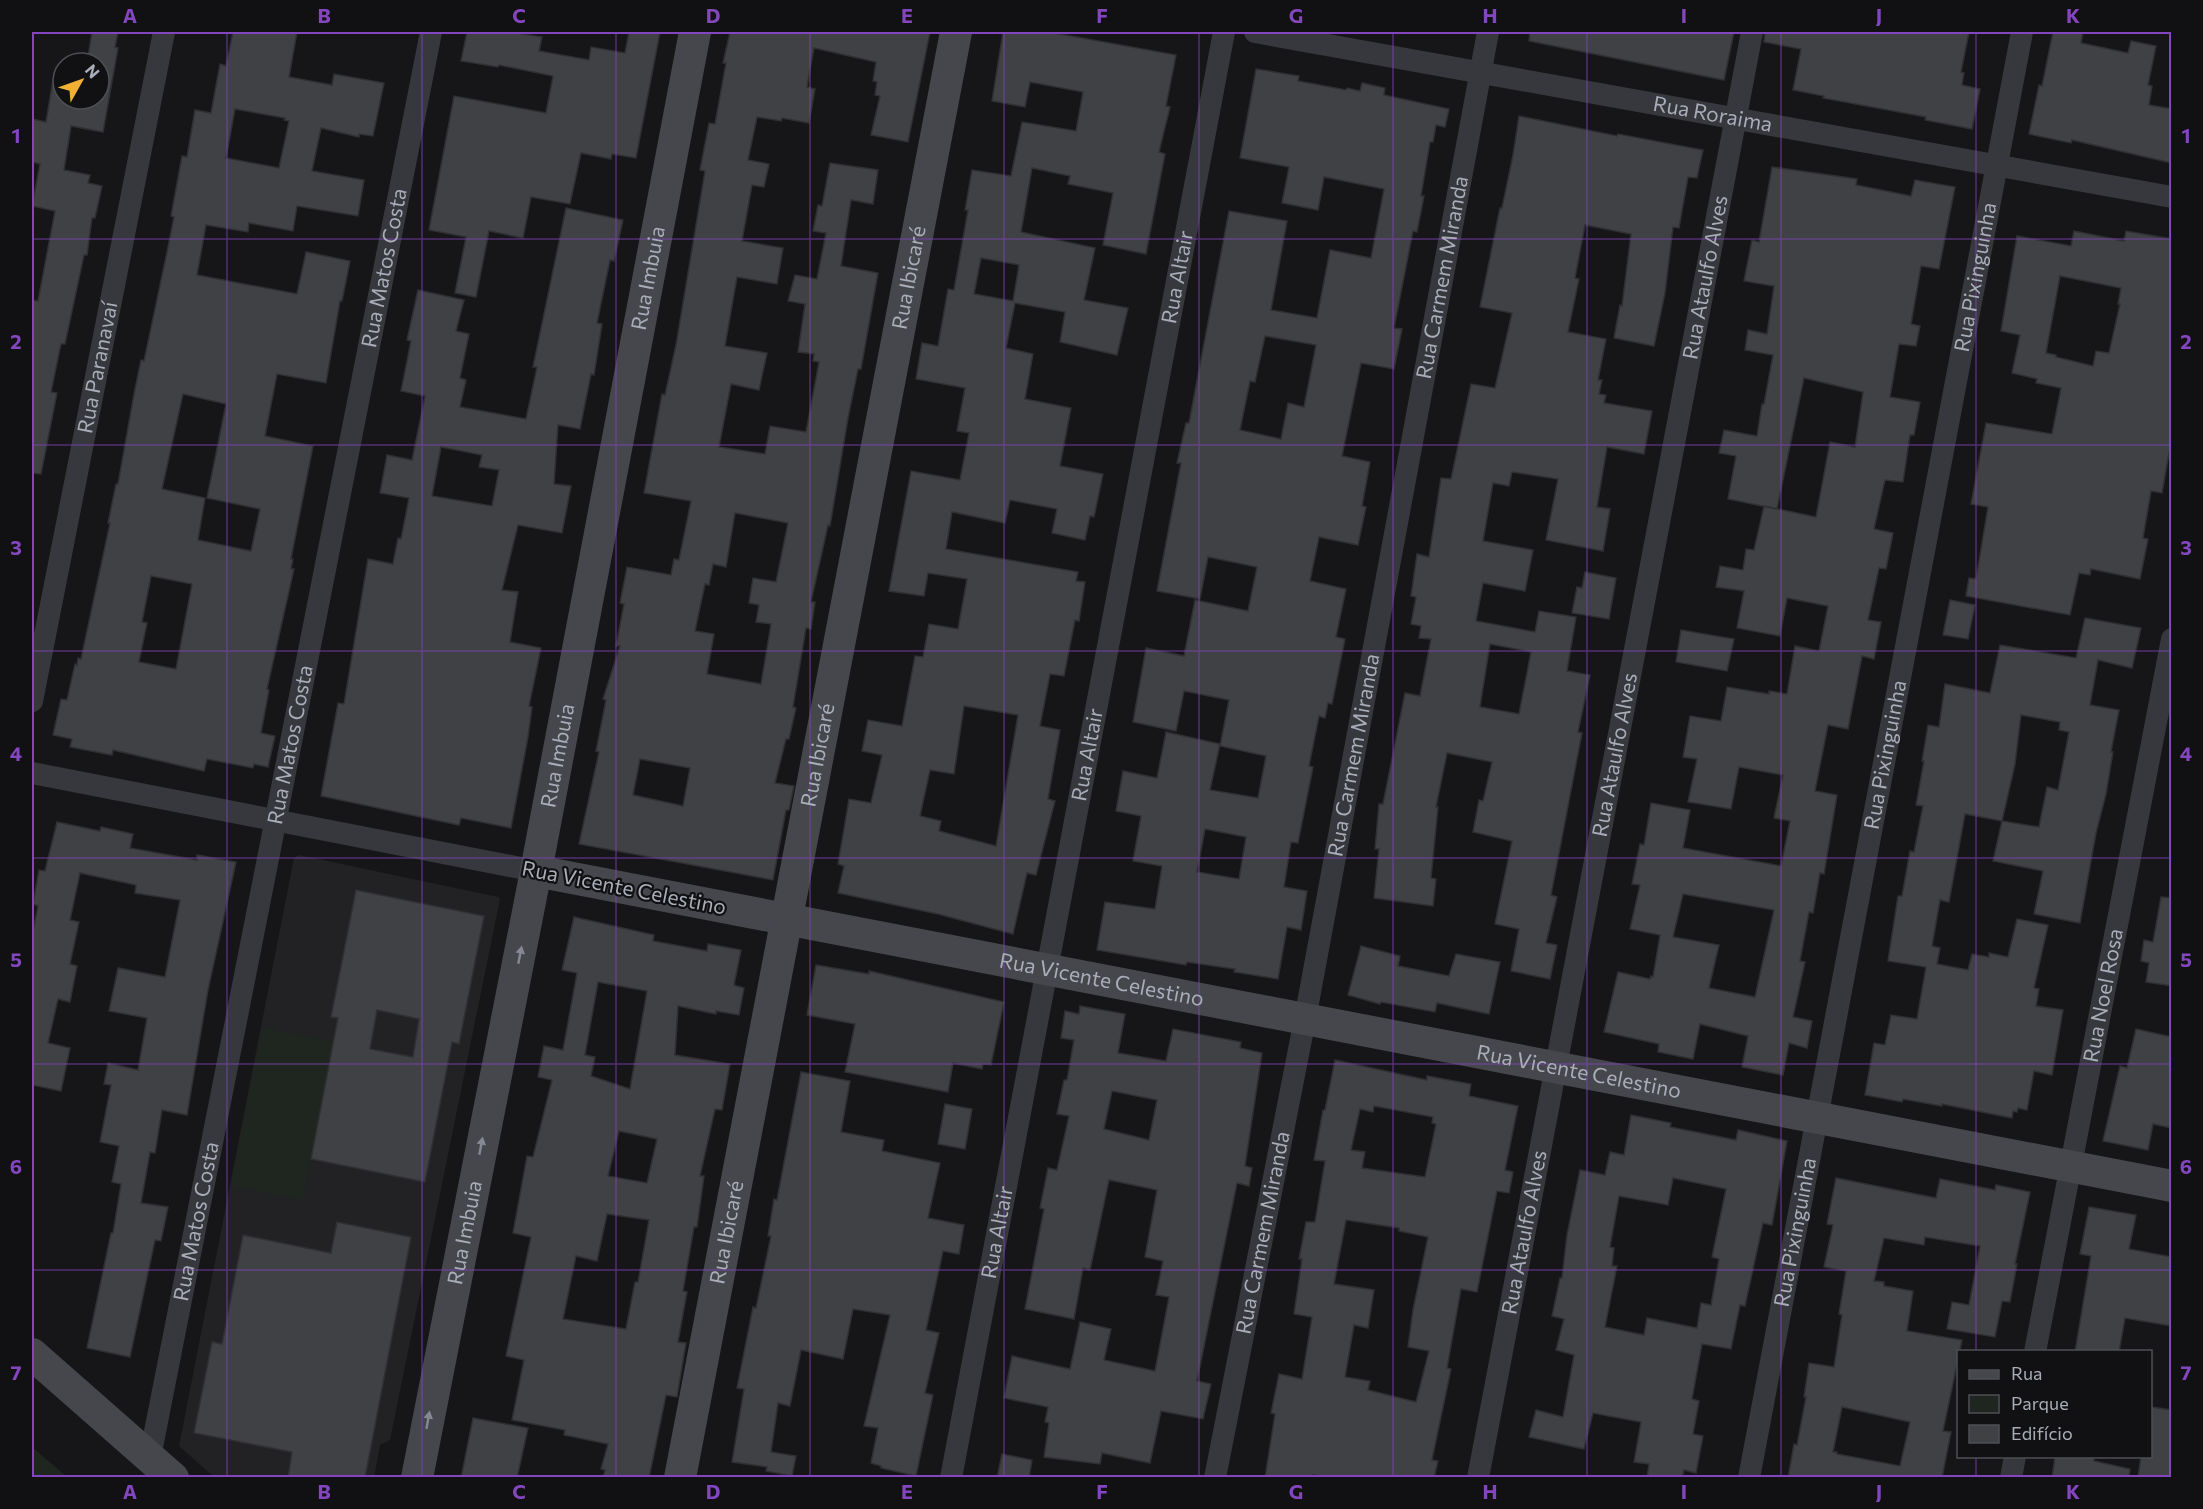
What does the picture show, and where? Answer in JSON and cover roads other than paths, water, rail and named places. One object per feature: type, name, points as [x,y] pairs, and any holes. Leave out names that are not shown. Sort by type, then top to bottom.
[{"type":"street","name":"Rua Paranavaí","points":[[32,701],[164,32]]},
{"type":"street","name":"Rua Matos Costa","points":[[150,1457],[431,32]]},
{"type":"street","name":"Rua Imbuia","points":[[417,1478],[536,871],[695,32]]},
{"type":"street","name":"Rua Ibicaré","points":[[680,1478],[956,32]]},
{"type":"street","name":"Rua Altair","points":[[951,1478],[1224,32]]},
{"type":"street","name":"Rua Roraima","points":[[1255,32],[2172,197]]},
{"type":"street","name":"Rua Carmem Miranda","points":[[1215,1478],[1305,1018],[1488,32]]},
{"type":"street","name":"Rua Ataulfo Alves","points":[[1478,1478],[1752,32]]},
{"type":"street","name":"Rua Pixinguinha","points":[[1749,1478],[2022,32]]},
{"type":"street","name":"Rua Noel Rosa","points":[[2035,1350],[2172,639]]},
{"type":"street","name":"Rua Vicente Celestino","points":[[32,773],[2172,1186]]},
{"type":"street","points":[[32,1354],[173,1478]]},
{"type":"street","points":[[2011,1478],[2015,1458]]}]
